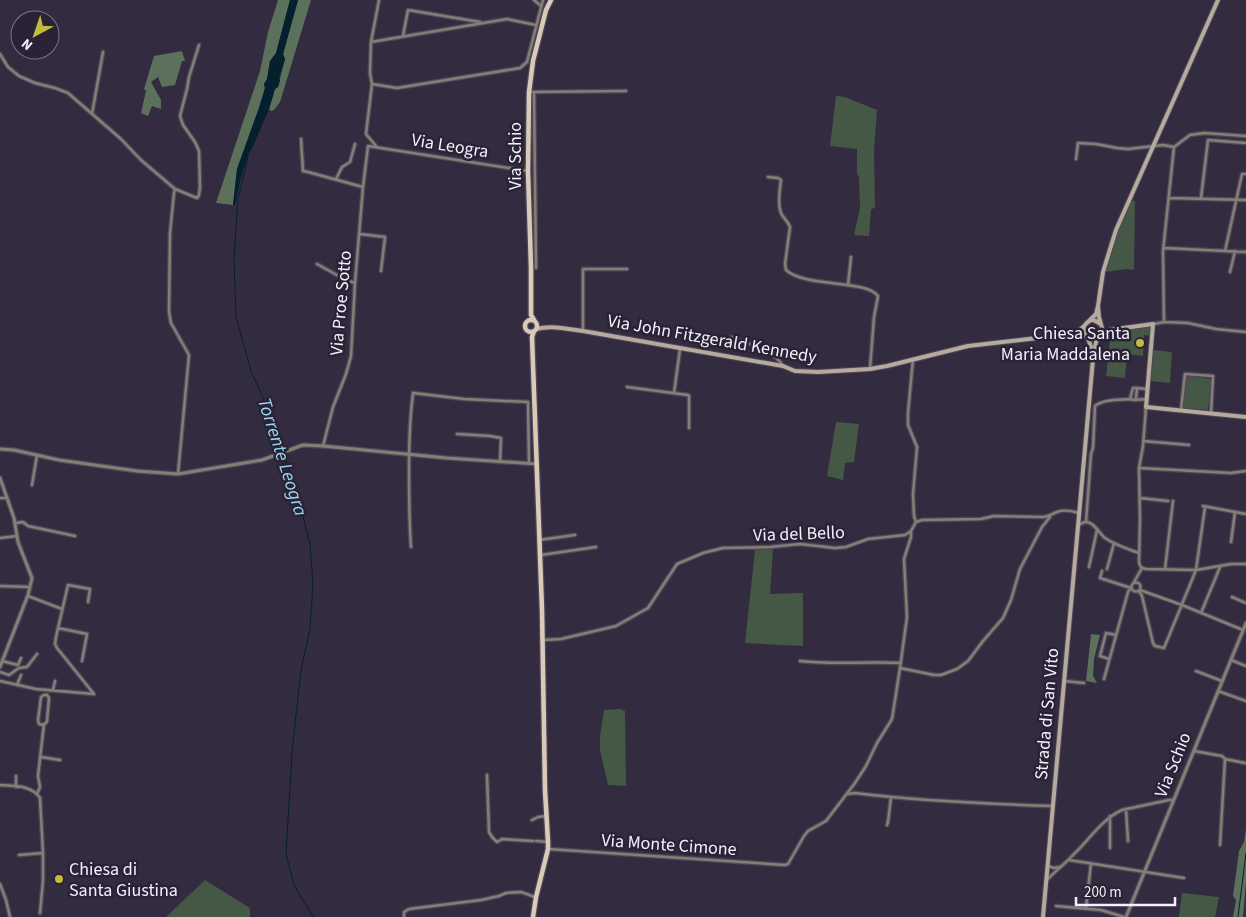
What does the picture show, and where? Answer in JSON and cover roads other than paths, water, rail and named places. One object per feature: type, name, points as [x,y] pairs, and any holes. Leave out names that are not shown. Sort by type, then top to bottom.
[{"type":"main road","name":"Via Schio","points":[[537,464],[528,171],[533,61],[546,10],[551,0]]},
{"type":"main road","points":[[1093,359],[1084,327],[1096,314],[1109,248],[1123,212],[1218,0]]},
{"type":"main road","points":[[1093,359],[1102,331],[1098,306]]},
{"type":"main road","points":[[1089,321],[1096,320],[1100,324],[1116,329]]},
{"type":"main road","points":[[1087,337],[1093,339],[1107,330],[1153,324],[1146,407],[1246,417]]},
{"type":"main road","name":"Via John Fitzgerald Kennedy","points":[[533,326],[584,331],[783,366],[795,371],[818,372],[887,366],[968,346],[1072,334],[1087,337]]},
{"type":"main road","name":"Via John Fitzgerald Kennedy","points":[[1072,334],[1084,327]]},
{"type":"main road","name":"Strada di San Vito","points":[[1043,917],[1093,359]]},
{"type":"main road","points":[[533,917],[548,849],[537,464]]},
{"type":"street","points":[[377,147],[366,134],[372,84],[370,73],[371,42],[379,0]]},
{"type":"street","points":[[534,0],[541,6]]},
{"type":"street","points":[[372,84],[397,88],[520,68],[527,62],[543,0]]},
{"type":"street","points":[[403,36],[408,10],[484,23]]},
{"type":"street","points":[[371,42],[507,19],[536,25]]},
{"type":"street","points":[[0,54],[13,72],[28,80],[68,94],[121,139],[141,160],[175,190],[197,198],[200,187],[198,151],[180,116],[199,44]]},
{"type":"street","points":[[92,114],[103,52]]},
{"type":"street","points":[[531,92],[626,91]]},
{"type":"street","name":"Via Schio","points":[[531,92],[536,268]]},
{"type":"street","points":[[1076,159],[1078,143],[1128,149],[1153,145],[1174,147],[1190,135],[1204,133],[1246,136]]},
{"type":"street","points":[[301,139],[302,171],[363,188]]},
{"type":"street","points":[[1201,198],[1208,140],[1246,142]]},
{"type":"street","points":[[336,179],[342,166],[350,163],[355,144]]},
{"type":"street","name":"Via Leogra","points":[[368,146],[528,171]]},
{"type":"street","name":"Via Proe Sotto","points":[[323,446],[333,407],[351,356],[355,283],[368,146]]},
{"type":"street","points":[[1164,322],[1164,248],[1174,147]]},
{"type":"street","points":[[1225,251],[1242,174],[1246,174]]},
{"type":"street","points":[[768,177],[781,180],[779,207],[790,227],[785,264],[786,270],[796,276],[832,284],[866,288],[874,291],[878,296],[874,317],[870,368]]},
{"type":"street","points":[[175,190],[170,233],[169,312],[171,322],[189,356],[178,474]]},
{"type":"street","points":[[1169,198],[1246,200]]},
{"type":"street","points":[[360,234],[385,237],[381,271]]},
{"type":"street","points":[[1164,248],[1246,252]]},
{"type":"street","points":[[1230,272],[1235,252]]},
{"type":"street","points":[[848,285],[851,257]]},
{"type":"street","points":[[317,264],[355,283]]},
{"type":"street","name":"Via John Fitzgerald Kennedy","points":[[584,331],[583,269],[627,269]]},
{"type":"street","points":[[1153,324],[1164,322],[1188,323],[1216,330],[1246,332]]},
{"type":"street","points":[[731,337],[766,350],[781,362],[783,366]]},
{"type":"street","points":[[674,393],[680,347]]},
{"type":"street","points":[[848,794],[892,719],[901,663],[907,617],[904,559],[912,536],[911,531],[916,522],[913,494],[917,447],[908,425],[914,358]]},
{"type":"street","points":[[1181,410],[1185,374],[1213,376],[1211,413]]},
{"type":"street","points":[[627,387],[689,396],[689,428]]},
{"type":"street","points":[[1130,399],[1133,388],[1147,389]]},
{"type":"street","points":[[1136,399],[1137,388]]},
{"type":"street","points":[[411,547],[409,454],[413,393],[464,399],[528,402],[528,463]]},
{"type":"street","points":[[1086,522],[1095,406],[1102,402],[1147,399]]},
{"type":"street","points":[[1104,679],[1127,597],[1142,568],[1139,562],[1139,468],[1146,407]]},
{"type":"street","points":[[456,434],[501,438],[500,462]]},
{"type":"street","points":[[1143,441],[1190,445]]},
{"type":"street","points":[[0,449],[136,471],[178,474],[262,460],[303,445],[537,464]]},
{"type":"street","points":[[32,485],[37,455]]},
{"type":"street","points":[[1139,468],[1187,469],[1231,473],[1246,471]]},
{"type":"street","points":[[0,478],[16,523],[18,542],[32,578],[28,595],[2,655],[0,667]]},
{"type":"street","points":[[0,498],[7,498]]},
{"type":"street","points":[[1139,498],[1168,501]]},
{"type":"street","points":[[1165,569],[1173,501]]},
{"type":"street","points":[[1140,574],[1139,590],[1154,645],[1164,648],[1196,570],[1204,506],[1246,514]]},
{"type":"street","points":[[900,668],[941,675],[968,662],[1003,618],[1011,600],[1020,569],[1042,526],[1054,513],[1062,510],[1079,512]]},
{"type":"street","points":[[1231,542],[1235,512]]},
{"type":"street","points":[[916,522],[930,519],[981,519],[994,516],[1051,516]]},
{"type":"street","points":[[16,523],[23,522],[28,526],[75,536]]},
{"type":"street","points":[[1078,526],[1084,522],[1093,525],[1104,538],[1139,553]]},
{"type":"street","points":[[1089,567],[1097,530]]},
{"type":"street","name":"Via del Bello","points":[[542,640],[561,639],[616,626],[648,608],[677,564],[703,553],[722,548],[800,544],[835,548],[846,547],[868,539],[905,535],[911,531]]},
{"type":"street","points":[[539,540],[575,535]]},
{"type":"street","points":[[0,538],[17,536]]},
{"type":"street","points":[[1107,569],[1114,543]]},
{"type":"street","points":[[540,555],[596,547]]},
{"type":"street","points":[[1142,568],[1196,570],[1231,564],[1246,564]]},
{"type":"street","points":[[1201,613],[1220,567]]},
{"type":"street","points":[[1102,571],[1100,578],[1136,592],[1139,590],[1182,605],[1243,630]]},
{"type":"street","points":[[1134,583],[1138,583],[1140,586]]},
{"type":"street","points":[[0,681],[36,689],[94,694],[55,644],[68,585],[90,589],[88,602]]},
{"type":"street","points":[[0,586],[30,587]]},
{"type":"street","points":[[28,595],[62,609]]},
{"type":"street","points":[[1232,597],[1246,602]]},
{"type":"street","name":"Via Schio","points":[[1125,917],[1246,622]]},
{"type":"street","points":[[58,628],[87,634],[82,661]]},
{"type":"street","points":[[1109,660],[1100,656],[1106,633],[1116,635]]},
{"type":"street","points":[[0,672],[8,675],[19,668],[27,667],[38,654]]},
{"type":"street","points":[[2,661],[18,665],[21,658]]},
{"type":"street","points":[[1231,660],[1246,666]]},
{"type":"street","points":[[800,661],[820,663],[901,663]]},
{"type":"street","points":[[1196,671],[1222,681]]},
{"type":"street","points":[[17,685],[21,675]]},
{"type":"street","points":[[44,724],[39,724],[38,720],[41,698],[52,690],[55,681]]},
{"type":"street","points":[[1064,681],[1084,683]]},
{"type":"street","points":[[1218,691],[1246,701]]},
{"type":"street","points":[[37,794],[40,787],[38,776],[49,698],[45,694]]},
{"type":"street","points":[[1194,751],[1245,762]]},
{"type":"street","points":[[40,757],[60,760]]},
{"type":"street","points":[[1220,846],[1226,759]]},
{"type":"street","points":[[16,776],[16,786]]},
{"type":"street","points":[[487,776],[489,832],[492,837],[497,842],[502,839],[548,842]]},
{"type":"street","points":[[0,785],[30,789],[40,798],[43,853],[40,913]]},
{"type":"street","points":[[848,794],[1053,806]]},
{"type":"street","name":"Via Monte Cimone","points":[[548,849],[785,865],[788,864],[808,831],[826,822],[848,794]]},
{"type":"street","points":[[887,825],[891,797]]},
{"type":"street","points":[[1047,881],[1110,816],[1126,809],[1174,800]]},
{"type":"street","points":[[1126,809],[1128,841]]},
{"type":"street","points":[[532,820],[547,816]]},
{"type":"street","points":[[1110,816],[1110,848]]},
{"type":"street","points":[[20,855],[43,853]]},
{"type":"street","points":[[1069,860],[1184,878]]},
{"type":"street","points":[[1086,908],[1091,863]]},
{"type":"street","points":[[1048,867],[1062,866]]},
{"type":"street","points":[[1048,867],[1056,872]]},
{"type":"street","points":[[0,884],[10,917]]},
{"type":"street","points":[[404,917],[404,912],[409,909],[480,900],[506,893],[521,892],[536,897]]},
{"type":"street","points":[[1056,906],[1101,910],[1125,917]]},
{"type":"water","points":[[290,0],[298,0],[283,54],[285,59],[279,77],[280,81],[249,153],[235,205],[233,205],[237,169],[259,108],[270,61],[276,53]]},
{"type":"waterway","name":"Torrente Leogra","points":[[248,157],[238,199],[234,259],[236,317],[251,371],[273,420],[300,504],[310,545],[313,584],[310,629],[301,670],[292,752],[286,854],[294,885],[313,917]]},
{"type":"waterway","points":[[1238,917],[1246,853]]},
{"type":"place","name":"Chiesa Santa Maria Maddalena","points":[[1140,343]]},
{"type":"place","name":"Chiesa di Santa Giustina","points":[[59,879]]}]
